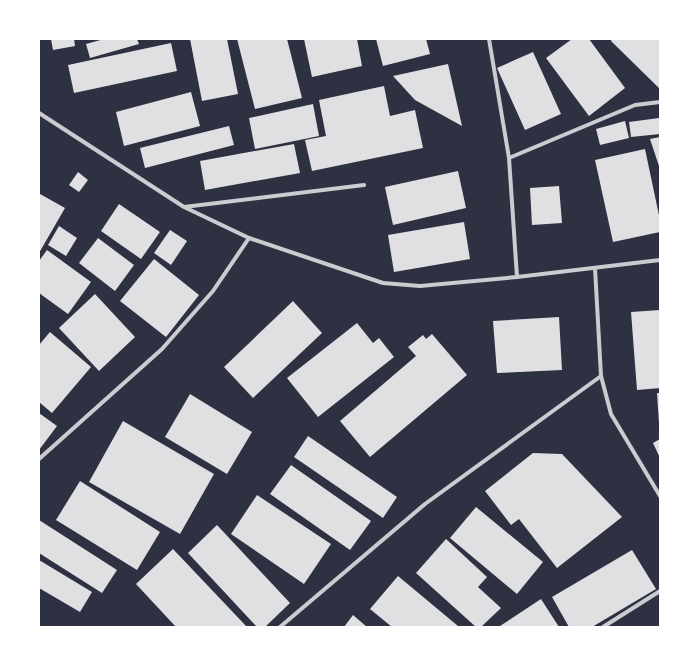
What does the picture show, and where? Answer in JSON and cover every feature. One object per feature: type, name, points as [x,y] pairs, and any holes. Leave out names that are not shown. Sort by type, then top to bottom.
[{"type":"street","points":[[489,39],[509,158],[517,278]]},
{"type":"street","points":[[509,158],[635,105],[660,102]]},
{"type":"street","points":[[39,113],[184,207],[249,238],[383,283],[420,286],[517,278],[660,260]]},
{"type":"street","points":[[184,207],[364,185]]},
{"type":"street","points":[[39,459],[162,349],[213,291],[249,238]]},
{"type":"street","points":[[595,268],[601,376],[611,414],[660,496]]},
{"type":"street","points":[[280,627],[425,504],[601,376]]},
{"type":"street","points":[[603,627],[660,590]]},
{"type":"building","points":[[51,39],[74,39],[75,46],[53,50]]},
{"type":"building","points":[[104,39],[137,39],[139,44],[90,58],[86,44]]},
{"type":"building","points":[[190,39],[227,39],[238,94],[202,101]]},
{"type":"building","points":[[237,39],[287,39],[302,98],[255,109]]},
{"type":"building","points":[[304,39],[357,39],[362,66],[312,77]]},
{"type":"building","points":[[376,39],[426,39],[430,54],[383,66]]},
{"type":"building","points":[[572,39],[589,39],[625,88],[589,116],[546,58]]},
{"type":"building","points":[[612,39],[660,39],[660,89],[611,41]]},
{"type":"building","points":[[171,43],[177,71],[74,93],[68,65]]},
{"type":"building","points":[[533,52],[561,114],[525,130],[497,68]]},
{"type":"building","points":[[448,64],[462,126],[415,100],[393,76]]},
{"type":"building","points":[[384,86],[390,116],[415,110],[423,148],[312,171],[305,140],[326,136],[319,100]]},
{"type":"building","points":[[191,92],[200,126],[124,146],[116,112]]},
{"type":"building","points":[[313,104],[319,136],[255,149],[249,118]]},
{"type":"building","points":[[659,118],[660,134],[631,137],[629,122]]},
{"type":"building","points":[[625,121],[629,138],[600,145],[596,129]]},
{"type":"building","points":[[229,126],[234,145],[145,168],[140,148]]},
{"type":"building","points":[[660,137],[660,169],[650,139]]},
{"type":"building","points":[[294,144],[300,173],[205,190],[200,161]]},
{"type":"building","points":[[645,149],[660,220],[660,232],[613,242],[595,160]]},
{"type":"building","points":[[458,171],[466,208],[393,225],[385,187]]},
{"type":"building","points":[[78,172],[88,180],[79,192],[69,185]]},
{"type":"building","points":[[559,186],[562,223],[532,225],[530,188]]},
{"type":"building","points":[[40,194],[65,208],[39,253],[39,196]]},
{"type":"building","points":[[119,204],[160,232],[141,259],[101,231]]},
{"type":"building","points":[[464,222],[470,259],[394,272],[388,235]]},
{"type":"building","points":[[59,226],[77,238],[66,256],[48,245]]},
{"type":"building","points":[[170,230],[187,241],[171,265],[154,253]]},
{"type":"building","points":[[98,238],[134,265],[115,291],[79,263]]},
{"type":"building","points":[[47,250],[91,282],[68,314],[39,293],[39,261]]},
{"type":"building","points":[[154,259],[199,295],[166,337],[120,301]]},
{"type":"building","points":[[95,294],[135,337],[99,371],[59,328]]},
{"type":"building","points":[[293,301],[322,333],[253,398],[224,367]]},
{"type":"building","points":[[660,310],[660,388],[637,390],[631,312]]},
{"type":"building","points":[[559,317],[562,370],[497,373],[493,321]]},
{"type":"building","points":[[357,323],[373,343],[379,338],[394,357],[318,417],[287,378]]},
{"type":"building","points":[[50,332],[91,367],[52,413],[39,402],[39,345]]},
{"type":"building","points":[[432,334],[467,375],[370,457],[340,421],[416,356],[408,347],[423,335],[426,339]]},
{"type":"building","points":[[657,393],[660,393],[660,423],[659,423]]},
{"type":"building","points":[[190,394],[252,432],[227,474],[165,437]]},
{"type":"building","points":[[39,413],[57,426],[39,450]]},
{"type":"building","points":[[123,421],[214,474],[180,534],[89,482]]},
{"type":"building","points":[[308,436],[397,497],[383,518],[294,457]]},
{"type":"building","points":[[660,439],[660,458],[653,443]]},
{"type":"building","points":[[533,453],[562,454],[622,517],[557,568],[519,519],[511,525],[485,491]]},
{"type":"building","points":[[291,465],[371,521],[350,550],[270,494]]},
{"type":"building","points":[[80,481],[160,532],[137,570],[56,520]]},
{"type":"building","points":[[257,495],[331,544],[304,584],[231,534]]},
{"type":"building","points":[[476,507],[543,562],[517,594],[450,538]]},
{"type":"building","points":[[39,520],[117,570],[102,593],[39,553]]},
{"type":"building","points":[[217,525],[290,603],[265,627],[257,627],[188,553]]},
{"type":"building","points":[[446,539],[487,577],[478,587],[501,608],[481,627],[476,627],[416,573]]},
{"type":"building","points":[[173,549],[247,627],[176,627],[136,584]]},
{"type":"building","points":[[632,550],[656,589],[592,627],[569,627],[552,597]]},
{"type":"building","points":[[39,560],[92,592],[80,612],[39,588]]},
{"type":"building","points":[[398,576],[458,626],[392,627],[370,609]]},
{"type":"building","points":[[541,599],[559,627],[500,626]]},
{"type":"building","points":[[353,615],[367,627],[344,627]]}]
